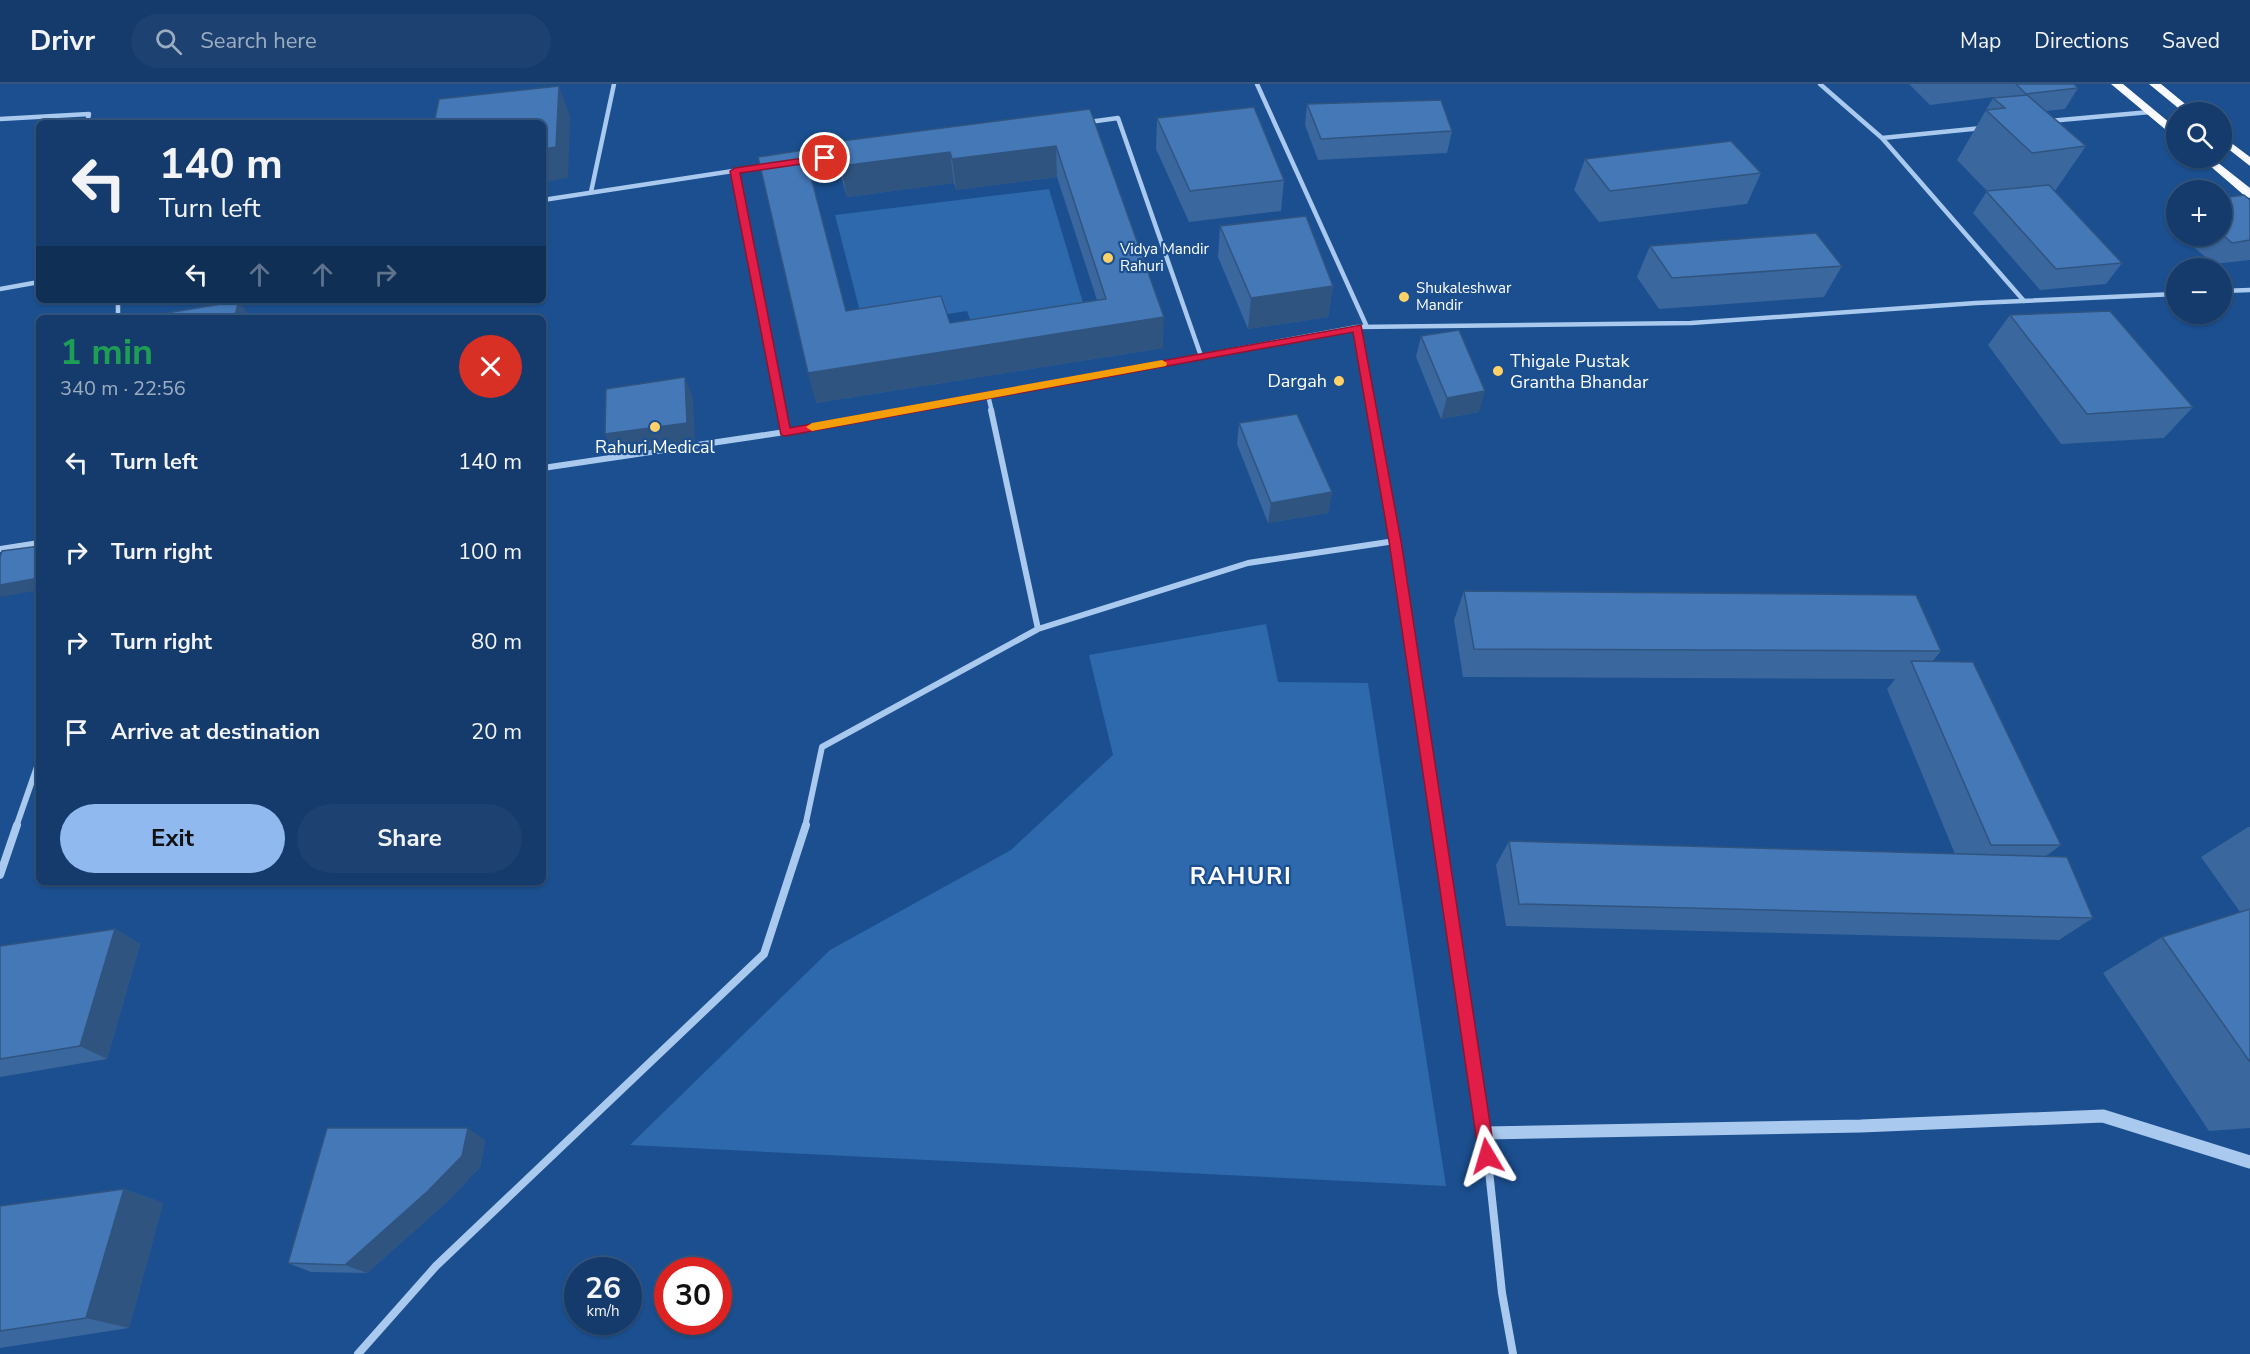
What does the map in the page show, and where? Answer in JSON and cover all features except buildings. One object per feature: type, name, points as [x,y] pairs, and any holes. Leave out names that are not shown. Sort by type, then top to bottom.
[{"type":"highway","points":[[2116,84],[2166,125]]},
{"type":"highway","points":[[2154,84],[2176,102]]},
{"type":"highway","points":[[2232,148],[2250,163]]},
{"type":"highway","points":[[2218,168],[2250,194]]},
{"type":"street","points":[[591,192],[614,84]]},
{"type":"street","points":[[1257,84],[1367,327]]},
{"type":"street","points":[[1821,84],[1882,138],[2024,302]]},
{"type":"street","points":[[2045,122],[2150,112]]},
{"type":"street","points":[[0,120],[89,114],[88,120]]},
{"type":"street","points":[[1083,123],[1118,118],[1201,356]]},
{"type":"street","points":[[1882,138],[1987,128]]},
{"type":"street","points":[[793,163],[851,155]]},
{"type":"street","points":[[546,200],[770,166]]},
{"type":"street","points":[[735,171],[785,432]]},
{"type":"street","points":[[0,289],[36,283]]},
{"type":"street","points":[[2232,291],[2250,290]]},
{"type":"street","points":[[546,468],[785,432],[1357,327],[1691,323],[2166,295]]},
{"type":"street","points":[[1357,327],[1395,541],[1485,1133],[1502,1293],[1513,1354]]},
{"type":"street","points":[[988,395],[1038,629]]},
{"type":"street","points":[[358,1354],[436,1266],[764,954],[804,833],[822,747],[1038,629],[1248,564],[1395,541]]},
{"type":"street","points":[[0,549],[36,543]]},
{"type":"street","points":[[0,875],[36,770]]},
{"type":"street","points":[[1485,1133],[1861,1126],[2103,1116],[2250,1162]]},
{"type":"shaded area","points":[[1049,189],[1087,316],[975,333],[967,311],[864,327],[835,215]]},
{"type":"shaded area","points":[[1266,624],[1278,682],[1368,683],[1446,1186],[630,1145],[830,950],[1011,850],[1113,755],[1089,655]]},
{"type":"slow traffic","points":[[812,427],[1162,363]]},
{"type":"place","name":"Vidya Mandir Rahuri","points":[[1108,258]]},
{"type":"place","name":"Shukaleshwar Mandir","points":[[1404,297]]},
{"type":"place","name":"Thigale Pustak Grantha Bhandar","points":[[1498,371]]},
{"type":"place","name":"Dargah","points":[[1339,381]]},
{"type":"place","name":"Rahuri Medical","points":[[655,427]]},
{"type":"district","name":"RAHURI","points":[[1241,876]]},
{"type":"route","points":[[825,158],[735,171],[785,432],[1357,327],[1395,541],[1487,1156]]}]
